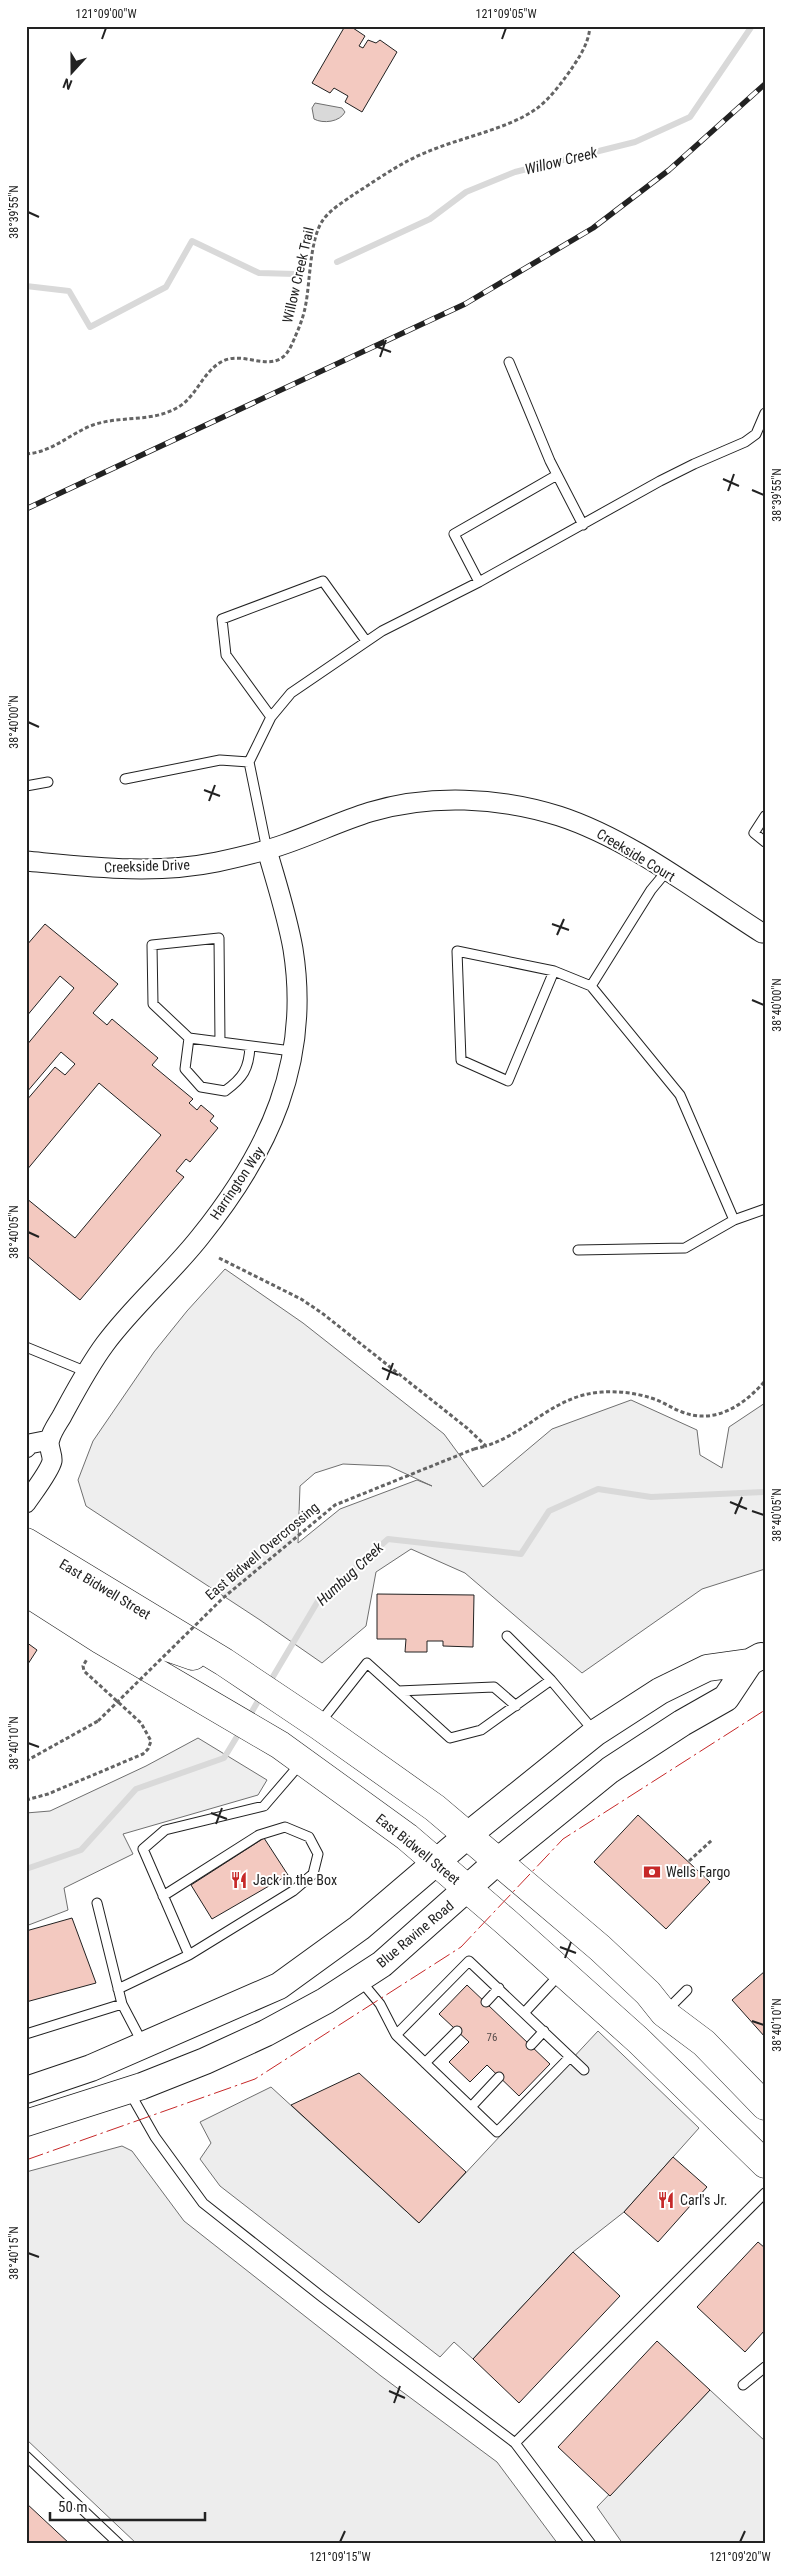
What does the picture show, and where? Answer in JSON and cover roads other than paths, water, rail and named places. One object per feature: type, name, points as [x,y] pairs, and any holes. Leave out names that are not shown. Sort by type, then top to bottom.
[{"type":"main road","name":"East Bidwell Street","points":[[26,1542],[233,1668],[398,1781],[468,1835],[600,1948],[648,1993],[664,2013],[704,2043],[765,2106]]},
{"type":"main road","points":[[26,1567],[133,1635],[180,1653],[233,1668]]},
{"type":"main road","name":"East Bidwell Street","points":[[26,1592],[100,1640],[280,1745],[407,1837],[563,1971],[645,2046],[765,2164]]},
{"type":"main road","name":"Blue Ravine Road","points":[[26,2090],[91,2068],[279,1986],[359,1928],[468,1835],[595,1733],[660,1691],[707,1668],[757,1658]]},
{"type":"main road","name":"Blue Ravine Road","points":[[26,2123],[129,2090],[205,2061],[266,2033],[382,1964],[467,1890],[498,1860],[610,1770],[682,1723],[726,1698],[757,1658]]},
{"type":"main road","points":[[59,2113],[76,2093],[123,2077],[141,2058],[143,2045]]},
{"type":"main road","points":[[645,2046],[684,2068],[711,2090],[765,2141]]},
{"type":"street","name":"Creekside Court","points":[[267,850],[372,812],[414,804],[474,800],[525,807],[559,816],[591,828],[622,843],[666,872],[763,930]]},
{"type":"street","name":"Creekside Drive","points":[[26,861],[133,869],[166,868],[215,862],[267,850]]},
{"type":"street","name":"Harrington Way","points":[[49,1440],[86,1372],[104,1346],[134,1307],[199,1239],[244,1179],[272,1126],[283,1093],[292,1051],[296,1017],[296,982],[293,948],[267,850]]},
{"type":"street","points":[[26,1448],[29,1444],[49,1440],[52,1462],[26,1503]]},
{"type":"lane","points":[[509,362],[557,476],[583,525]]},
{"type":"lane","points":[[267,850],[249,762],[271,717],[291,693],[366,640],[479,582],[694,464],[745,442],[756,434],[765,413]]},
{"type":"lane","points":[[479,582],[454,534],[557,476]]},
{"type":"lane","points":[[271,717],[226,655],[222,619],[323,581],[366,640]]},
{"type":"lane","points":[[125,779],[220,760],[249,762]]},
{"type":"lane","points":[[26,786],[48,782]]},
{"type":"lane","points":[[765,816],[754,833],[765,842]]},
{"type":"lane","points":[[591,986],[651,890],[666,872]]},
{"type":"lane","points":[[220,1042],[219,938],[152,945],[153,1004],[189,1038],[250,1046],[292,1051]]},
{"type":"lane","points":[[554,971],[508,1081],[461,1060],[457,951],[554,971],[591,986],[680,1095],[734,1220]]},
{"type":"lane","points":[[189,1038],[186,1069],[201,1087],[225,1091],[237,1082],[249,1064],[250,1046]]},
{"type":"lane","points":[[578,1250],[685,1248],[734,1220],[765,1208]]},
{"type":"lane","points":[[26,1347],[86,1372]]},
{"type":"lane","points":[[507,1636],[552,1680],[595,1733]]},
{"type":"lane","points":[[313,1722],[367,1663],[450,1738],[481,1730],[552,1680]]},
{"type":"lane","points":[[398,1691],[494,1687],[516,1706]]},
{"type":"lane","points":[[189,1955],[143,1849],[165,1830],[264,1806],[302,1761]]},
{"type":"lane","points":[[118,1988],[189,1955],[293,1891],[312,1874],[318,1854],[309,1836],[285,1827],[259,1835],[163,1896]]},
{"type":"lane","points":[[97,1904],[122,2004],[143,2045]]},
{"type":"lane","points":[[396,2035],[469,1961],[584,2070]]},
{"type":"lane","points":[[524,2013],[563,1971]]},
{"type":"lane","points":[[359,1978],[380,2004],[396,2035],[497,2132],[570,2056]]},
{"type":"lane","points":[[486,2002],[499,1988]]},
{"type":"lane","points":[[664,2013],[687,1990]]},
{"type":"lane","points":[[26,2034],[122,2004]]},
{"type":"lane","points":[[425,2063],[457,2031]]},
{"type":"lane","points":[[531,2045],[544,2031]]},
{"type":"lane","points":[[471,2106],[500,2077]]},
{"type":"lane","points":[[129,2090],[155,2137],[203,2203],[322,2297],[515,2443],[591,2544]]},
{"type":"lane","points":[[515,2443],[765,2194]]},
{"type":"lane","points":[[743,2385],[765,2367]]},
{"type":"lane","points":[[26,2456],[119,2544]]},
{"type":"waterway","name":"Willow Creek","points":[[337,262],[430,219],[466,192],[515,172],[635,142],[690,117],[752,26]]},
{"type":"waterway","name":"Willow Creek","points":[[26,286],[69,291],[90,327],[166,287],[192,241],[259,273],[296,274]]},
{"type":"waterway","name":"Humbug Creek","points":[[268,1685],[318,1601],[388,1539],[521,1554],[549,1511],[598,1489],[651,1497],[765,1492]]},
{"type":"waterway","name":"Humbug Creek","points":[[247,1720],[261,1696]]},
{"type":"waterway","name":"Humbug Creek","points":[[26,1869],[81,1850],[136,1789],[224,1758],[241,1730]]},
{"type":"railway","points":[[26,509],[465,304],[593,228],[669,170],[765,84]]},
{"type":"place","name":"Wells Fargo","points":[[652,1872]]},
{"type":"place","name":"Jack in the Box","points":[[239,1880]]},
{"type":"place","name":"Carl's Jr.","points":[[666,2200]]}]
